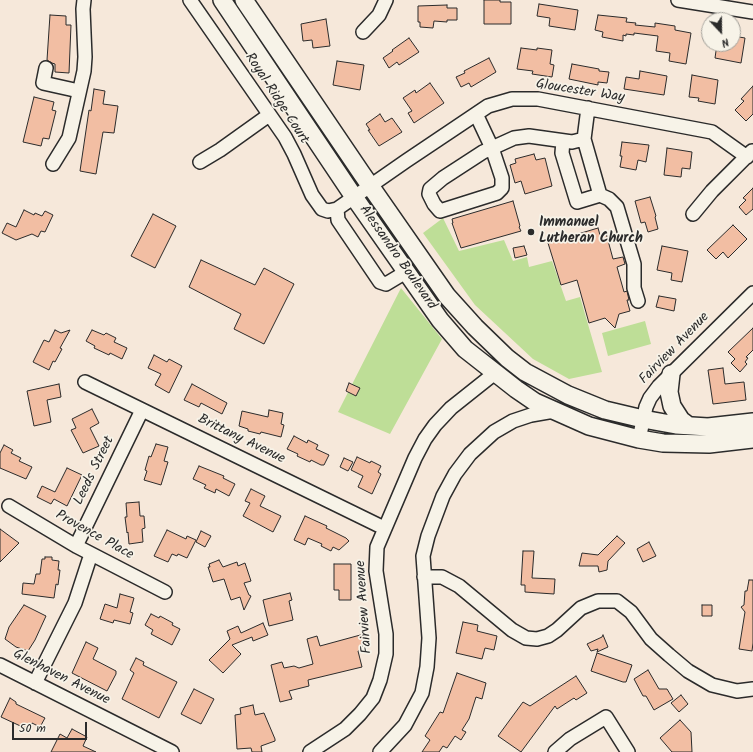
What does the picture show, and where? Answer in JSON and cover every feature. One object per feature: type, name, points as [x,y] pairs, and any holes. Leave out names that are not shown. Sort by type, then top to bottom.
[{"type":"main road","name":"Alessandro Boulevard","points":[[222,0],[406,272],[440,320],[466,349],[535,402],[589,426],[640,439],[663,443],[710,444],[753,440]]},
{"type":"main road","name":"Alessandro Boulevard","points":[[244,0],[370,186],[447,296],[475,328],[507,358],[525,372],[552,388],[605,410],[643,420],[708,427],[753,422]]},
{"type":"main road","points":[[495,372],[505,370],[512,372],[550,396],[568,395]]},
{"type":"main road","points":[[671,374],[669,392],[672,406],[681,420],[689,426]]},
{"type":"street","points":[[53,164],[69,138],[84,71],[84,0]]},
{"type":"street","name":"Royal Ridge Court","points":[[190,0],[284,137],[294,154],[316,203],[322,209],[328,211],[337,209]]},
{"type":"street","points":[[363,32],[378,15],[386,0]]},
{"type":"street","points":[[678,0],[705,2],[753,12]]},
{"type":"street","points":[[46,68],[41,89],[79,92]]},
{"type":"street","name":"Gloucester Way","points":[[354,197],[488,106],[512,99],[538,99],[712,132],[750,154]]},
{"type":"street","points":[[588,108],[584,138],[600,195]]},
{"type":"street","points":[[476,114],[492,148],[502,178],[502,188],[498,193],[440,211],[434,204],[429,194],[430,189],[443,178],[483,152],[492,148],[514,138],[529,136],[572,142],[584,138]]},
{"type":"street","points":[[200,162],[220,150],[269,115]]},
{"type":"street","points":[[563,141],[562,153],[577,202],[600,195],[609,199],[616,207],[634,264],[634,288],[638,302]]},
{"type":"street","points":[[692,214],[712,191],[750,154]]},
{"type":"street","points":[[354,197],[337,209],[338,220],[380,282],[386,284],[406,272]]},
{"type":"street","name":"Fairview Avenue","points":[[640,439],[646,407],[650,398],[659,386],[753,293]]},
{"type":"street","name":"Fairview Avenue","points":[[310,752],[345,728],[360,714],[373,698],[380,680],[386,654],[386,634],[376,571],[377,547],[415,458],[425,438],[435,425],[451,408],[495,372]]},
{"type":"street","name":"Brittany Avenue","points":[[85,382],[384,528]]},
{"type":"street","name":"Leeds Street","points":[[76,546],[142,410]]},
{"type":"street","points":[[380,752],[405,725],[422,693],[427,666],[429,638],[423,556],[428,536],[446,491],[455,474],[470,454],[494,432],[513,421],[531,415],[554,411]]},
{"type":"street","name":"Provence Place","points":[[9,506],[76,546],[164,592]]},
{"type":"street","points":[[35,683],[75,603],[91,554]]},
{"type":"street","points":[[424,577],[442,578],[459,586],[512,630],[526,638],[537,639],[548,636],[557,630],[581,608],[598,601],[617,601],[631,612],[651,638],[688,671],[712,685],[737,691],[753,689]]},
{"type":"street","name":"Glenhaven Avenue","points":[[0,665],[172,752]]},
{"type":"street","points":[[555,752],[570,739],[606,717],[628,752]]},
{"type":"green space","points":[[443,218],[459,251],[504,240],[513,261],[527,257],[529,267],[552,261],[566,301],[580,297],[602,372],[569,379],[533,359],[475,305],[423,233]]},
{"type":"green space","points":[[401,288],[442,339],[390,434],[338,412]]},
{"type":"green space","points":[[645,321],[651,344],[608,356],[602,333]]},
{"type":"building","points":[[484,0],[511,2],[511,24],[484,24]]},
{"type":"building","points":[[539,4],[578,10],[575,30],[549,26],[550,18],[537,16]]},
{"type":"building","points":[[447,5],[447,8],[457,8],[457,20],[447,20],[447,22],[434,21],[433,28],[420,27],[420,22],[418,22],[418,6]]},
{"type":"building","points":[[50,15],[66,16],[66,25],[71,25],[69,73],[55,72],[55,64],[47,60]]},
{"type":"building","points":[[598,15],[627,18],[626,22],[636,23],[635,25],[655,27],[655,23],[675,26],[675,30],[691,33],[686,64],[669,61],[670,53],[656,51],[658,36],[634,33],[634,35],[626,34],[626,36],[623,35],[623,41],[602,37],[603,32],[595,30]]},
{"type":"building","points":[[326,19],[330,46],[313,48],[312,40],[303,41],[301,24]]},
{"type":"building","points":[[741,37],[745,38],[741,63],[715,58],[716,52],[741,52]]},
{"type":"building","points":[[409,38],[419,52],[399,65],[397,62],[389,68],[383,58]]},
{"type":"building","points":[[521,48],[552,50],[550,64],[554,65],[552,77],[532,74],[533,71],[517,69]]},
{"type":"building","points":[[489,58],[496,72],[471,87],[469,83],[461,87],[456,77],[465,73],[464,71]]},
{"type":"building","points":[[337,61],[364,65],[360,90],[333,85]]},
{"type":"building","points":[[572,64],[609,72],[607,83],[598,82],[598,85],[569,79]]},
{"type":"building","points":[[640,71],[667,76],[664,95],[624,89],[626,77],[639,79]]},
{"type":"building","points":[[692,75],[718,80],[715,104],[698,101],[699,98],[689,97]]},
{"type":"building","points":[[430,83],[444,103],[414,123],[408,113],[412,111],[403,98],[415,90],[416,93]]},
{"type":"building","points":[[753,86],[753,114],[746,121],[735,110],[744,101],[741,99]]},
{"type":"building","points":[[94,89],[105,91],[103,104],[118,106],[114,133],[103,132],[96,174],[80,171],[89,110],[91,111]]},
{"type":"building","points":[[34,97],[54,102],[52,110],[56,111],[49,139],[43,138],[41,146],[23,142]]},
{"type":"building","points":[[380,114],[385,122],[392,118],[402,132],[379,146],[368,130],[370,130],[366,124]]},
{"type":"building","points":[[622,142],[649,145],[646,162],[638,160],[636,170],[620,167]]},
{"type":"building","points":[[667,148],[692,152],[690,169],[682,168],[681,177],[664,175]]},
{"type":"building","points":[[534,154],[536,160],[545,158],[552,186],[525,194],[521,181],[515,183],[510,165],[516,163],[515,159]]},
{"type":"building","points":[[753,188],[753,209],[746,215],[739,207],[746,200],[743,198]]},
{"type":"building","points":[[650,197],[656,216],[658,229],[648,232],[645,222],[641,223],[635,201]]},
{"type":"building","points":[[513,201],[521,231],[461,248],[452,219]]},
{"type":"building","points":[[24,210],[34,215],[35,213],[42,216],[45,211],[53,215],[45,232],[41,231],[38,237],[32,234],[16,240],[2,233],[7,223],[16,227]]},
{"type":"building","points":[[153,214],[176,226],[155,268],[131,256]]},
{"type":"building","points":[[733,225],[747,239],[728,258],[723,252],[716,259],[707,250]]},
{"type":"building","points":[[598,228],[600,235],[606,233],[613,259],[623,257],[625,264],[617,267],[624,292],[627,291],[629,300],[627,300],[630,311],[619,314],[615,328],[605,318],[589,323],[577,280],[561,285],[548,243]]},
{"type":"building","points":[[524,246],[527,255],[515,258],[513,248]]},
{"type":"building","points":[[662,246],[688,251],[682,282],[671,280],[672,273],[657,270]]},
{"type":"building","points":[[201,260],[255,285],[264,268],[294,284],[264,344],[234,329],[241,314],[189,287]]},
{"type":"building","points":[[659,296],[676,299],[674,311],[656,307]]},
{"type":"building","points":[[753,328],[753,350],[746,357],[748,358],[745,362],[747,364],[740,372],[731,363],[735,359],[728,352]]},
{"type":"building","points":[[55,330],[61,333],[70,330],[60,348],[62,349],[55,362],[53,361],[49,370],[33,362],[44,340],[49,342]]},
{"type":"building","points":[[92,330],[104,335],[106,333],[116,338],[114,342],[127,348],[122,359],[94,348],[95,346],[86,341]]},
{"type":"building","points":[[154,355],[167,362],[169,359],[182,366],[169,393],[155,385],[161,374],[148,368]]},
{"type":"building","points":[[723,368],[725,384],[744,382],[746,400],[713,404],[708,370]]},
{"type":"building","points":[[349,383],[360,388],[356,396],[346,391]]},
{"type":"building","points":[[59,384],[61,397],[47,400],[51,422],[34,426],[27,391]]},
{"type":"building","points":[[192,384],[227,403],[222,414],[201,403],[199,407],[184,400]]},
{"type":"building","points":[[92,409],[99,423],[90,428],[99,446],[83,453],[71,430],[76,428],[72,419]]},
{"type":"building","points":[[269,410],[283,413],[281,424],[284,425],[281,437],[261,432],[260,434],[248,431],[248,429],[239,426],[242,411],[268,417]]},
{"type":"building","points":[[294,436],[307,443],[308,440],[318,445],[316,449],[329,455],[324,465],[311,460],[310,462],[287,449]]},
{"type":"building","points":[[156,444],[168,447],[164,461],[168,462],[161,485],[144,480],[149,456],[151,457]]},
{"type":"building","points":[[4,445],[13,450],[11,453],[21,458],[19,461],[32,467],[26,479],[0,468],[0,453]]},
{"type":"building","points":[[357,457],[381,466],[378,472],[381,474],[372,494],[358,487],[363,476],[351,470]]},
{"type":"building","points":[[344,458],[353,462],[348,471],[340,467]]},
{"type":"building","points":[[199,466],[224,476],[223,478],[235,484],[229,496],[216,489],[215,493],[204,488],[206,485],[193,479]]},
{"type":"building","points":[[67,468],[82,475],[67,506],[54,499],[51,504],[37,497],[42,486],[55,492]]},
{"type":"building","points":[[251,489],[265,496],[260,506],[281,516],[273,532],[243,516],[250,503],[245,501]]},
{"type":"building","points":[[139,502],[140,516],[144,516],[145,528],[142,529],[143,542],[129,544],[125,517],[127,517],[126,503]]},
{"type":"building","points":[[305,516],[327,526],[326,528],[349,541],[339,550],[333,547],[331,551],[321,546],[322,544],[308,538],[305,545],[294,540]]},
{"type":"building","points":[[0,529],[19,543],[0,562]]},
{"type":"building","points":[[167,530],[186,539],[187,536],[196,540],[187,558],[178,554],[177,556],[172,554],[168,562],[154,556]]},
{"type":"building","points":[[201,531],[211,536],[205,547],[196,542]]},
{"type":"building","points":[[617,536],[625,543],[608,561],[607,570],[599,572],[598,566],[579,566],[582,553],[598,555]]},
{"type":"building","points":[[649,542],[656,556],[643,562],[637,549]]},
{"type":"building","points":[[523,551],[534,551],[532,578],[555,579],[554,594],[525,592],[525,585],[521,585]]},
{"type":"building","points":[[45,557],[52,557],[52,560],[59,561],[58,570],[60,570],[58,585],[56,584],[54,598],[22,594],[23,583],[34,584],[36,574],[40,574],[42,559],[45,559]]},
{"type":"building","points":[[219,560],[223,567],[237,562],[238,566],[245,563],[251,581],[244,583],[249,595],[251,596],[244,610],[240,597],[231,600],[224,579],[213,582],[208,567],[210,567],[209,564]]},
{"type":"building","points":[[334,564],[351,564],[351,600],[339,600],[339,590],[334,590]]},
{"type":"building","points":[[749,580],[753,580],[752,651],[739,649],[745,612],[741,607],[744,605],[745,591],[747,591]]},
{"type":"building","points":[[290,593],[292,600],[289,601],[293,620],[269,626],[263,600]]},
{"type":"building","points":[[120,594],[134,598],[130,612],[133,613],[130,624],[114,620],[113,623],[100,619],[105,604],[117,608]]},
{"type":"building","points":[[24,605],[46,616],[28,651],[16,647],[5,639],[9,627]]},
{"type":"building","points":[[702,605],[712,605],[712,616],[702,616]]},
{"type":"building","points":[[151,614],[159,618],[160,616],[173,623],[172,625],[180,629],[172,645],[151,634],[153,630],[145,625]]},
{"type":"building","points":[[463,622],[478,625],[477,631],[497,636],[494,650],[485,648],[482,659],[456,653]]},
{"type":"building","points":[[263,623],[268,635],[253,641],[252,637],[232,645],[241,654],[223,673],[209,660],[230,639],[227,631],[238,626],[241,633]]},
{"type":"building","points":[[364,634],[366,644],[362,646],[363,650],[358,651],[362,667],[308,680],[309,686],[289,691],[292,699],[280,702],[271,665],[282,662],[284,668],[294,666],[299,668],[313,664],[307,639],[317,636],[320,646]]},
{"type":"building","points":[[603,635],[608,647],[597,652],[598,649],[591,651],[587,644],[602,637]]},
{"type":"building","points":[[86,642],[98,648],[93,659],[116,671],[116,674],[107,691],[72,673]]},
{"type":"building","points":[[597,653],[632,665],[626,682],[591,671]]},
{"type":"building","points":[[136,658],[144,662],[143,665],[177,682],[159,718],[122,699],[134,673],[130,670]]},
{"type":"building","points":[[648,670],[659,689],[667,689],[673,699],[654,710],[646,696],[643,696],[634,679]]},
{"type":"building","points":[[457,673],[486,683],[482,699],[476,697],[469,719],[462,730],[466,732],[461,740],[455,736],[447,748],[443,746],[439,752],[422,752],[430,740],[425,736],[440,712],[443,713]]},
{"type":"building","points":[[576,676],[587,693],[576,700],[574,698],[557,709],[555,706],[521,752],[498,736],[523,702],[530,706]]},
{"type":"building","points":[[194,689],[214,699],[201,724],[181,714]]},
{"type":"building","points":[[681,695],[688,704],[679,712],[671,703]]},
{"type":"building","points":[[10,698],[16,702],[16,704],[45,718],[40,727],[32,723],[29,730],[1,717]]},
{"type":"building","points":[[253,705],[255,715],[264,713],[275,739],[275,741],[261,746],[262,752],[252,752],[251,748],[237,749],[235,715],[241,714],[240,708]]},
{"type":"building","points":[[680,720],[691,732],[692,752],[672,752],[660,738]]},
{"type":"building","points":[[72,729],[87,737],[83,746],[96,752],[51,752],[60,734],[67,738]]},
{"type":"place","name":"Immanuel Lutheran Church","points":[[531,232]]}]
